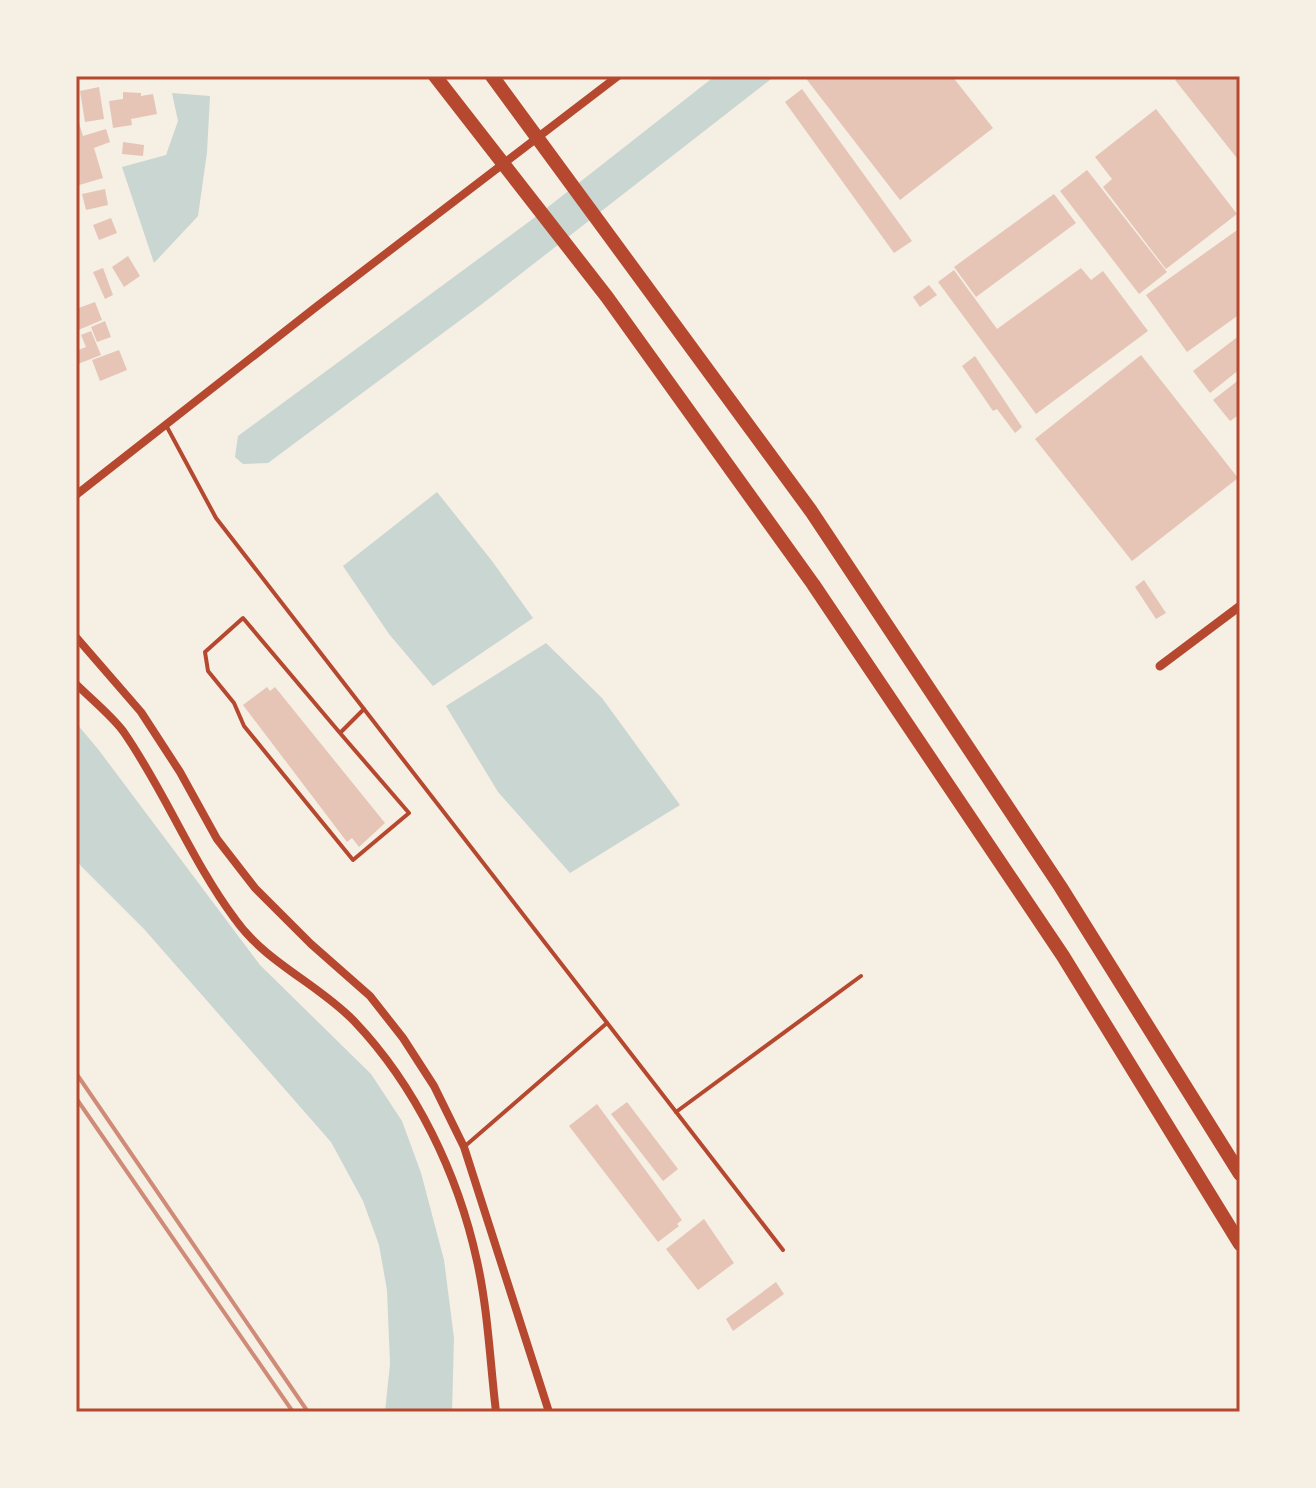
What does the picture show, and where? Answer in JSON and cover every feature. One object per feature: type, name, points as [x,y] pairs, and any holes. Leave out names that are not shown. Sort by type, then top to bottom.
[{"type":"highway","points":[[435,76],[607,297],[813,584],[1063,956],[1240,1244]]},
{"type":"highway","points":[[492,76],[811,511],[1060,886],[1240,1174]]},
{"type":"street","points":[[76,495],[618,76]]},
{"type":"street","points":[[1160,666],[1240,606]]},
{"type":"street","points":[[76,637],[141,712],[180,772],[217,839],[255,888],[311,944],[370,996],[403,1038],[434,1086],[464,1147],[549,1412]]},
{"type":"street","points":[[76,684],[122,730],[195,859],[235,920],[256,945],[339,1007],[372,1041],[411,1099],[452,1175],[477,1263],[496,1412]]},
{"type":"lane","points":[[165,425],[216,518],[783,1250]]},
{"type":"lane","points":[[243,618],[340,733],[409,813],[353,860],[244,726],[234,703],[208,671],[205,652],[243,618]]},
{"type":"lane","points":[[340,733],[364,709]]},
{"type":"lane","points":[[676,1112],[861,976]]},
{"type":"lane","points":[[464,1147],[607,1023]]},
{"type":"shaded area","points":[[715,76],[775,76],[482,304],[268,463],[243,464],[235,457],[238,436],[534,218]]},
{"type":"shaded area","points":[[172,93],[210,96],[207,152],[198,216],[154,263],[122,167],[166,155],[178,121]]},
{"type":"shaded area","points":[[437,492],[533,618],[433,686],[389,634],[343,566]]},
{"type":"shaded area","points":[[546,643],[602,698],[680,805],[570,873],[498,792],[446,706]]},
{"type":"shaded area","points":[[76,723],[260,965],[371,1074],[402,1121],[421,1173],[444,1260],[454,1338],[452,1412],[385,1412],[390,1364],[387,1290],[379,1245],[363,1201],[331,1142],[144,929],[76,861]]},
{"type":"building","points":[[804,76],[952,76],[993,128],[900,200]]},
{"type":"building","points":[[1180,76],[1240,76],[1240,162],[1175,80]]},
{"type":"building","points":[[99,87],[104,119],[85,122],[80,91]]},
{"type":"building","points":[[802,89],[912,241],[894,253],[785,102]]},
{"type":"building","points":[[123,92],[141,93],[141,96],[153,94],[157,114],[131,119],[132,125],[113,128],[109,101],[123,99]]},
{"type":"building","points":[[1156,109],[1237,214],[1166,269],[1103,187],[1112,179],[1095,157]]},
{"type":"building","points":[[79,123],[83,136],[106,129],[110,142],[94,148],[103,178],[76,186],[76,124]]},
{"type":"building","points":[[123,142],[144,145],[143,156],[122,154]]},
{"type":"building","points":[[1087,170],[1167,272],[1139,294],[1060,191]]},
{"type":"building","points":[[105,189],[108,205],[86,210],[82,194]]},
{"type":"building","points":[[1054,194],[1076,223],[976,297],[954,267]]},
{"type":"building","points":[[111,218],[117,233],[99,240],[93,225]]},
{"type":"building","points":[[1240,228],[1240,314],[1187,352],[1146,295]]},
{"type":"building","points":[[128,256],[140,276],[124,287],[112,267]]},
{"type":"building","points":[[103,268],[113,295],[105,299],[93,272]]},
{"type":"building","points":[[1081,268],[1091,280],[1103,271],[1148,331],[1036,414],[938,282],[954,270],[997,329]]},
{"type":"building","points":[[929,285],[937,295],[920,307],[913,297]]},
{"type":"building","points":[[95,302],[102,320],[76,331],[76,309]]},
{"type":"building","points":[[105,321],[111,337],[97,342],[91,327]]},
{"type":"building","points":[[91,331],[101,355],[78,364],[76,351],[86,347],[81,335]]},
{"type":"building","points":[[1240,335],[1240,369],[1210,393],[1193,371]]},
{"type":"building","points":[[119,350],[127,370],[100,381],[92,360]]},
{"type":"building","points":[[1141,355],[1238,478],[1132,561],[1035,439]]},
{"type":"building","points":[[975,356],[1022,427],[1015,433],[997,409],[993,411],[962,366]]},
{"type":"building","points":[[1240,379],[1240,414],[1230,421],[1213,400]]},
{"type":"building","points":[[1144,580],[1166,613],[1156,619],[1135,587]]},
{"type":"building","points":[[267,687],[270,691],[275,687],[385,823],[359,847],[352,838],[347,842],[243,705]]},
{"type":"building","points":[[627,1102],[678,1169],[663,1181],[611,1114]]},
{"type":"building","points":[[597,1104],[682,1220],[658,1242],[569,1126]]},
{"type":"building","points":[[704,1219],[734,1263],[698,1290],[666,1249]]},
{"type":"building","points":[[776,1282],[784,1294],[733,1331],[726,1319]]},
{"type":"railway","points":[[76,1073],[308,1412]]},
{"type":"railway","points":[[76,1098],[293,1412]]}]
